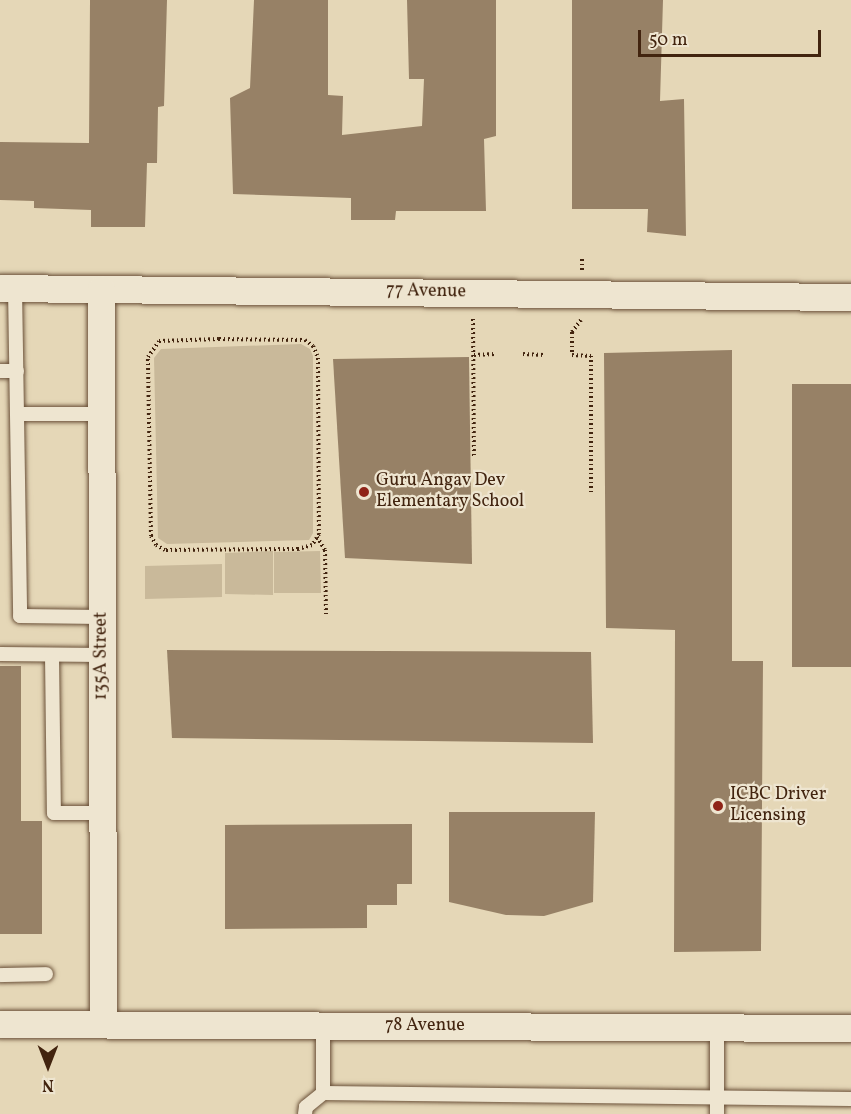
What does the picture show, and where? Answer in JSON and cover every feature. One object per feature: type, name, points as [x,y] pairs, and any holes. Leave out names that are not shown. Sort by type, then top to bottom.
[{"type":"street","name":"77 Avenue","points":[[8,288],[851,297]]},
{"type":"street","name":"135A Street","points":[[101,289],[103,1024]]},
{"type":"street","name":"78 Avenue","points":[[0,1024],[851,1028]]},
{"type":"lane","points":[[8,288],[17,371],[20,616],[102,617]]},
{"type":"lane","points":[[0,371],[17,371]]},
{"type":"lane","points":[[18,414],[101,414]]},
{"type":"lane","points":[[0,654],[102,655]]},
{"type":"lane","points":[[52,655],[54,813],[102,813]]},
{"type":"lane","points":[[0,975],[46,974]]},
{"type":"lane","points":[[323,1026],[323,1093]]},
{"type":"lane","points":[[717,1028],[717,1114]]},
{"type":"lane","points":[[305,1114],[306,1107],[323,1093],[851,1099]]},
{"type":"path","points":[[473,318],[474,456]]},
{"type":"path","points":[[581,319],[572,333],[570,355],[591,356],[591,494]]},
{"type":"path","points":[[317,537],[312,545],[298,549],[165,550],[156,544],[150,508],[148,357],[159,341],[305,340],[314,346],[318,358],[317,537],[325,550],[326,614]]},
{"type":"path","points":[[474,354],[495,354]]},
{"type":"path","points":[[523,354],[544,355]]},
{"type":"shaded area","points":[[301,344],[310,349],[313,356],[313,533],[309,540],[167,544],[158,538],[154,358],[161,349]]},
{"type":"shaded area","points":[[273,551],[273,595],[225,594],[225,553]]},
{"type":"shaded area","points":[[320,551],[321,593],[274,593],[274,552]]},
{"type":"shaded area","points":[[222,564],[222,597],[145,599],[145,566]]},
{"type":"building","points":[[90,0],[167,0],[164,106],[158,107],[157,163],[147,163],[145,227],[91,227],[91,210],[34,208],[34,201],[0,200],[0,142],[89,143]]},
{"type":"building","points":[[254,0],[328,0],[328,95],[343,96],[342,135],[422,126],[424,79],[409,79],[407,0],[496,0],[496,136],[484,139],[486,211],[396,211],[395,220],[351,220],[351,198],[233,194],[230,98],[250,88]]},
{"type":"building","points":[[572,0],[663,0],[660,101],[684,99],[686,236],[647,232],[648,209],[572,209]]},
{"type":"building","points":[[732,350],[732,661],[763,661],[761,951],[674,952],[675,630],[606,628],[604,353]]},
{"type":"building","points":[[469,357],[472,564],[345,558],[333,359]]},
{"type":"building","points":[[792,384],[851,384],[851,667],[792,667]]},
{"type":"building","points":[[167,650],[591,652],[593,743],[172,738]]},
{"type":"building","points":[[0,666],[21,666],[21,821],[42,821],[42,934],[0,934]]},
{"type":"building","points":[[449,812],[595,812],[593,902],[544,916],[506,915],[449,902]]},
{"type":"building","points":[[412,824],[412,884],[397,884],[397,905],[367,905],[367,928],[225,929],[225,825]]},
{"type":"place","name":"Guru Angav Dev Elementary School","points":[[364,492]]},
{"type":"place","name":"ICBC Driver Licensing","points":[[718,806]]}]
